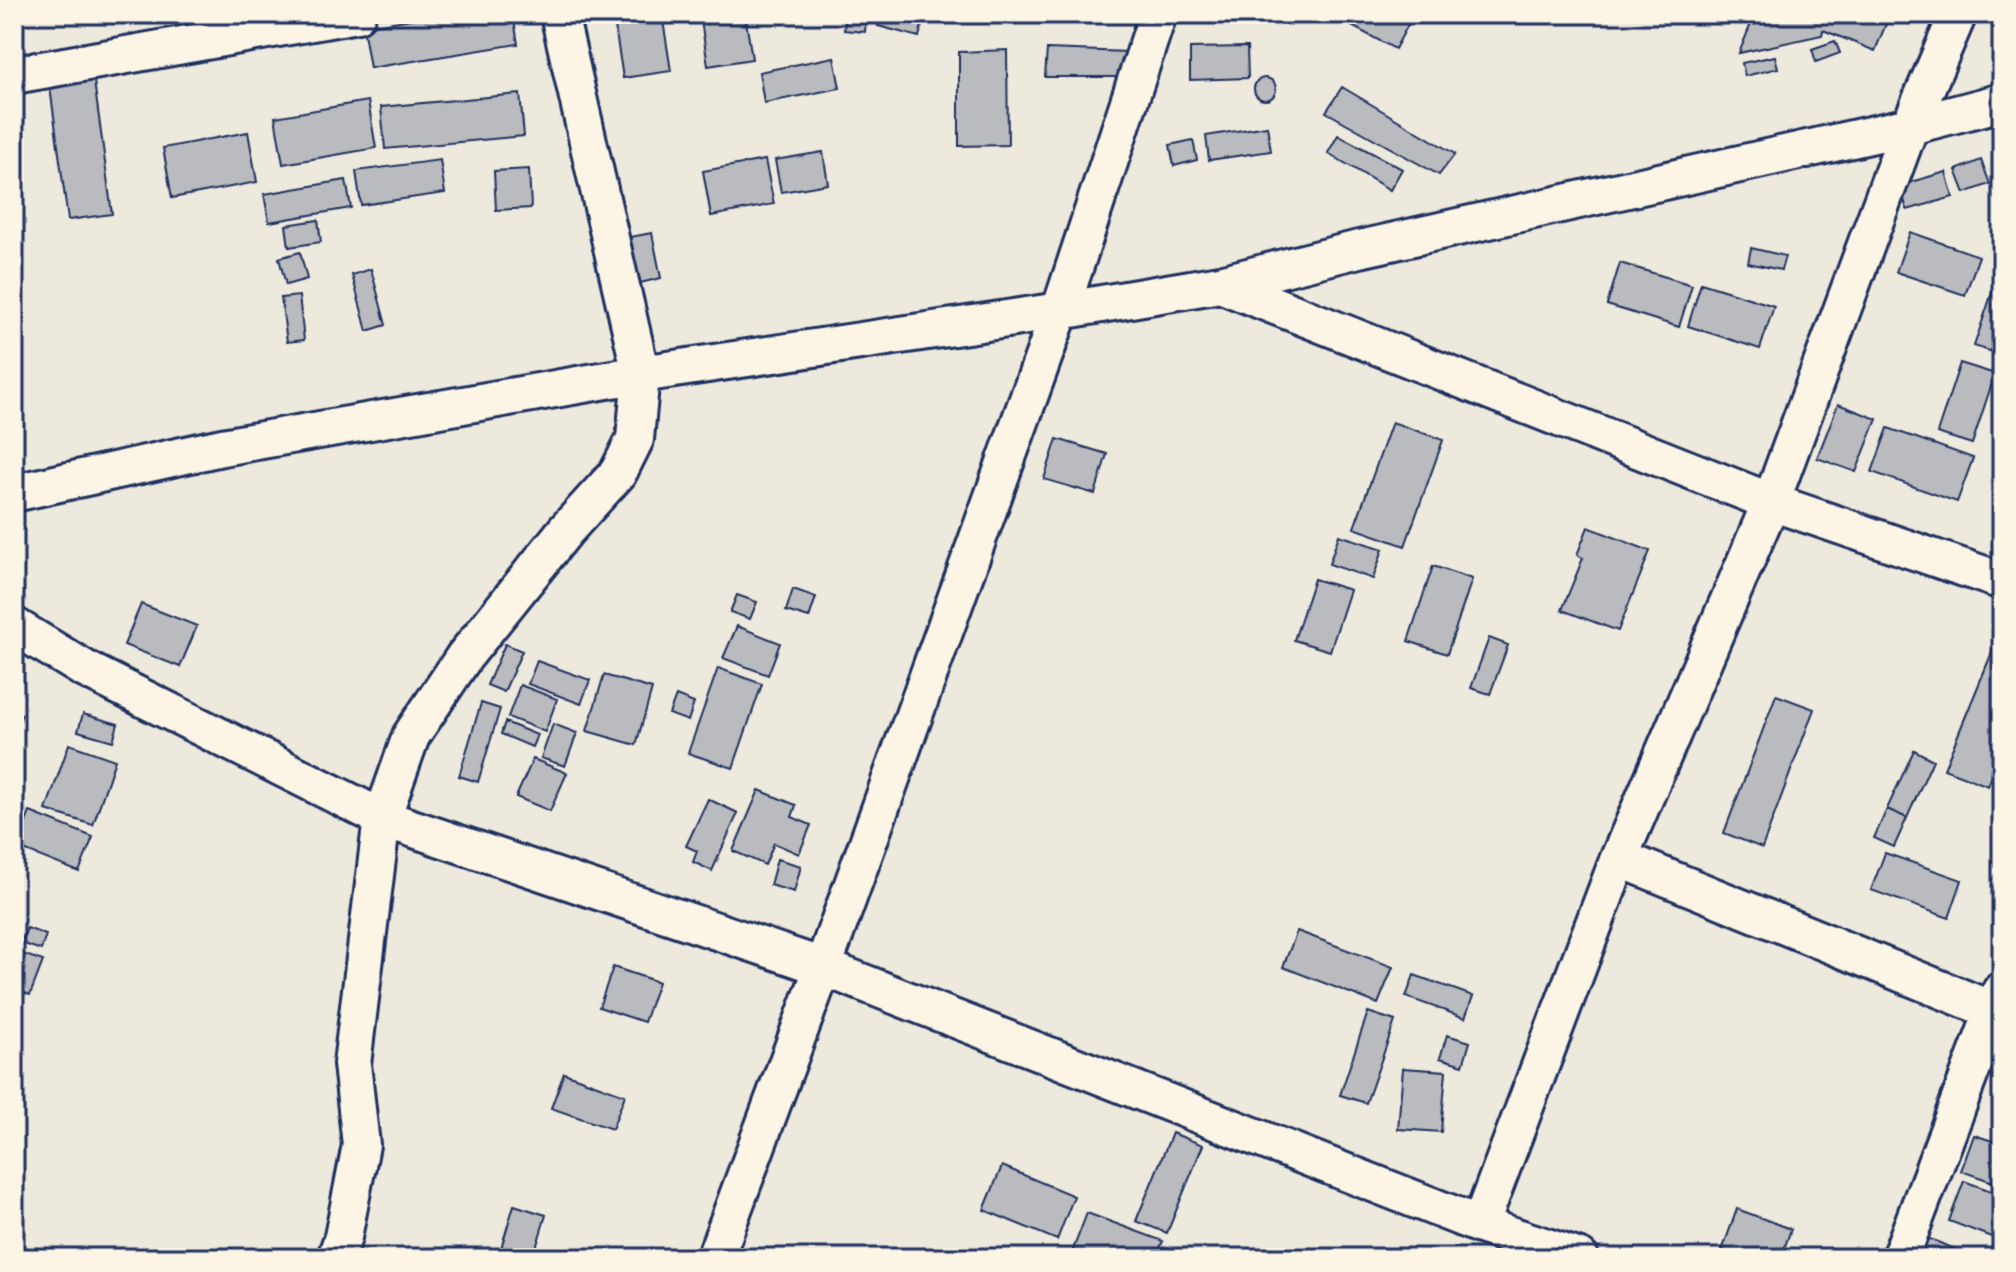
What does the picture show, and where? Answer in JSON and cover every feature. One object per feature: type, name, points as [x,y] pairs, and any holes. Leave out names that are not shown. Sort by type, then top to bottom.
[{"type":"street","points":[[14,75],[357,14]]},
{"type":"street","points":[[336,1258],[361,1145],[352,1064],[382,818],[411,736],[464,657],[566,530],[618,473],[635,439],[641,374],[559,14]]},
{"type":"street","points":[[715,1258],[1060,311],[1158,14]]},
{"type":"street","points":[[1480,1225],[1619,858],[1771,502],[1910,126],[1958,14]]},
{"type":"street","points":[[14,493],[222,447],[641,374],[1220,284],[1355,250],[1910,126],[2002,102]]},
{"type":"street","points":[[1220,284],[1771,502],[2002,581]]},
{"type":"street","points":[[14,626],[83,668],[382,818],[823,967],[1480,1225],[1580,1258]]},
{"type":"street","points":[[1619,858],[1998,1000],[1900,1258]]},
{"type":"building","points":[[440,14],[513,14],[518,44],[370,68],[363,27]]},
{"type":"building","points":[[613,14],[662,14],[671,71],[623,78]]},
{"type":"building","points":[[700,14],[745,14],[752,59],[708,66]]},
{"type":"building","points":[[846,14],[866,14],[865,32],[844,30]]},
{"type":"building","points":[[881,14],[925,14],[919,37],[878,26]]},
{"type":"building","points":[[1334,14],[1396,14],[1410,21],[1395,49]]},
{"type":"building","points":[[1755,14],[1890,14],[1875,51],[1823,30],[1822,35],[1739,53]]},
{"type":"building","points":[[1835,41],[1840,53],[1816,62],[1812,49]]},
{"type":"building","points":[[1247,47],[1248,78],[1190,80],[1190,48]]},
{"type":"building","points":[[1047,49],[1128,52],[1122,77],[1045,77]]},
{"type":"building","points":[[1007,50],[1008,145],[959,146],[959,52]]},
{"type":"building","points":[[1775,56],[1778,68],[1745,76],[1742,63]]},
{"type":"building","points":[[834,57],[840,88],[764,103],[759,72]]},
{"type":"building","points":[[1265,78],[1273,81],[1276,89],[1273,97],[1265,100],[1257,97],[1254,89],[1257,81]]},
{"type":"building","points":[[94,81],[112,214],[68,220],[50,87]]},
{"type":"building","points":[[1342,87],[1455,154],[1439,175],[1326,112]]},
{"type":"building","points":[[520,94],[524,136],[385,149],[381,107]]},
{"type":"building","points":[[368,101],[376,148],[283,164],[275,117]]},
{"type":"building","points":[[1267,126],[1271,151],[1209,160],[1206,136]]},
{"type":"building","points":[[248,132],[257,182],[172,198],[163,148]]},
{"type":"building","points":[[1338,135],[1402,169],[1390,190],[1328,153]]},
{"type":"building","points":[[1193,140],[1197,160],[1174,166],[1170,145]]},
{"type":"building","points":[[823,152],[828,184],[781,192],[775,160]]},
{"type":"building","points":[[440,160],[445,193],[361,205],[356,171]]},
{"type":"building","points":[[765,160],[774,204],[711,216],[703,171]]},
{"type":"building","points":[[1981,160],[1990,184],[1965,193],[1956,170]]},
{"type":"building","points":[[529,169],[531,208],[496,210],[494,171]]},
{"type":"building","points":[[1946,172],[1953,197],[1907,210],[1900,185]]},
{"type":"building","points":[[346,180],[351,208],[269,222],[264,194]]},
{"type":"building","points":[[318,220],[321,242],[289,247],[286,225]]},
{"type":"building","points":[[1910,232],[1979,256],[1965,295],[1896,272]]},
{"type":"building","points":[[652,233],[661,278],[640,283],[630,237]]},
{"type":"building","points":[[1751,248],[1785,256],[1781,270],[1748,263]]},
{"type":"building","points":[[300,252],[307,279],[286,285],[279,258]]},
{"type":"building","points":[[1620,263],[1692,285],[1679,327],[1607,305]]},
{"type":"building","points":[[2002,263],[2002,355],[1974,346]]},
{"type":"building","points":[[371,269],[386,325],[367,331],[352,275]]},
{"type":"building","points":[[1701,283],[1774,306],[1760,349],[1688,326]]},
{"type":"building","points":[[299,296],[304,340],[287,342],[281,298]]},
{"type":"building","points":[[1960,363],[1995,374],[1972,444],[1937,433]]},
{"type":"building","points":[[2002,394],[2002,420],[1994,416]]},
{"type":"building","points":[[1838,404],[1877,419],[1856,472],[1817,458]]},
{"type":"building","points":[[1392,422],[1443,440],[1405,546],[1354,528]]},
{"type":"building","points":[[1888,428],[1973,458],[1957,502],[1872,472]]},
{"type":"building","points":[[1057,439],[1107,454],[1095,494],[1044,479]]},
{"type":"building","points":[[1588,527],[1650,551],[1618,631],[1562,610],[1583,558],[1577,555]]},
{"type":"building","points":[[1339,535],[1383,549],[1373,579],[1329,564]]},
{"type":"building","points":[[1433,566],[1472,579],[1447,654],[1408,641]]},
{"type":"building","points":[[1314,579],[1350,590],[1330,651],[1294,640]]},
{"type":"building","points":[[793,589],[816,597],[809,618],[786,611]]},
{"type":"building","points":[[737,595],[757,602],[750,619],[730,612]]},
{"type":"building","points":[[141,604],[197,626],[180,667],[124,645]]},
{"type":"building","points":[[737,626],[780,643],[768,675],[723,658]]},
{"type":"building","points":[[1489,638],[1508,645],[1490,694],[1471,688]]},
{"type":"building","points":[[505,644],[522,651],[504,692],[487,685]]},
{"type":"building","points":[[1995,645],[2002,647],[2002,750],[1988,786],[1944,769]]},
{"type":"building","points":[[537,661],[590,680],[581,704],[528,684]]},
{"type":"building","points":[[718,668],[762,684],[733,768],[688,753]]},
{"type":"building","points":[[604,675],[652,689],[636,745],[587,731]]},
{"type":"building","points":[[520,685],[557,699],[545,732],[508,717]]},
{"type":"building","points":[[1776,695],[1814,709],[1762,848],[1724,833]]},
{"type":"building","points":[[676,696],[694,703],[688,721],[669,714]]},
{"type":"building","points":[[481,703],[500,709],[478,782],[459,776]]},
{"type":"building","points":[[14,711],[22,714],[14,736]]},
{"type":"building","points":[[83,714],[118,724],[113,741],[78,731]]},
{"type":"building","points":[[505,722],[537,735],[532,747],[501,734]]},
{"type":"building","points":[[553,724],[577,733],[565,766],[541,758]]},
{"type":"building","points":[[69,744],[115,760],[93,825],[46,810]]},
{"type":"building","points":[[1914,750],[1933,760],[1907,818],[1887,809]]},
{"type":"building","points":[[533,759],[567,773],[550,811],[516,797]]},
{"type":"building","points":[[759,790],[796,805],[792,817],[811,825],[799,854],[774,843],[765,865],[733,851]]},
{"type":"building","points":[[708,799],[738,813],[712,871],[693,862],[697,851],[686,846]]},
{"type":"building","points":[[14,806],[25,811],[14,838]]},
{"type":"building","points":[[1887,809],[1907,818],[1894,847],[1874,838]]},
{"type":"building","points":[[30,812],[93,837],[79,872],[16,847]]},
{"type":"building","points":[[1885,853],[1962,880],[1949,918],[1871,890]]},
{"type":"building","points":[[777,859],[801,866],[794,892],[770,885]]},
{"type":"building","points":[[27,928],[46,935],[41,950],[21,943]]},
{"type":"building","points":[[1297,931],[1393,967],[1378,1004],[1283,967]]},
{"type":"building","points":[[14,951],[43,961],[30,995],[14,989]]},
{"type":"building","points":[[613,967],[658,982],[644,1022],[599,1007]]},
{"type":"building","points":[[1414,975],[1473,996],[1465,1018],[1406,997]]},
{"type":"building","points":[[1368,1012],[1395,1021],[1366,1103],[1340,1095]]},
{"type":"building","points":[[1447,1035],[1470,1042],[1463,1065],[1440,1058]]},
{"type":"building","points":[[1403,1068],[1446,1071],[1441,1132],[1398,1129]]},
{"type":"building","points":[[564,1073],[625,1095],[612,1129],[551,1108]]},
{"type":"building","points":[[1172,1133],[1203,1145],[1167,1233],[1136,1221]]},
{"type":"building","points":[[1974,1135],[2002,1144],[2002,1185],[1961,1171]]},
{"type":"building","points":[[1002,1166],[1074,1196],[1057,1240],[984,1210]]},
{"type":"building","points":[[1964,1181],[2002,1195],[2002,1241],[1949,1221]]},
{"type":"building","points":[[514,1205],[546,1215],[533,1258],[498,1258]]},
{"type":"building","points":[[1737,1209],[1791,1229],[1781,1258],[1742,1258],[1722,1251]]},
{"type":"building","points":[[1087,1213],[1163,1241],[1156,1258],[1078,1258],[1071,1255]]},
{"type":"building","points":[[1915,1233],[1977,1258],[1905,1258]]}]
